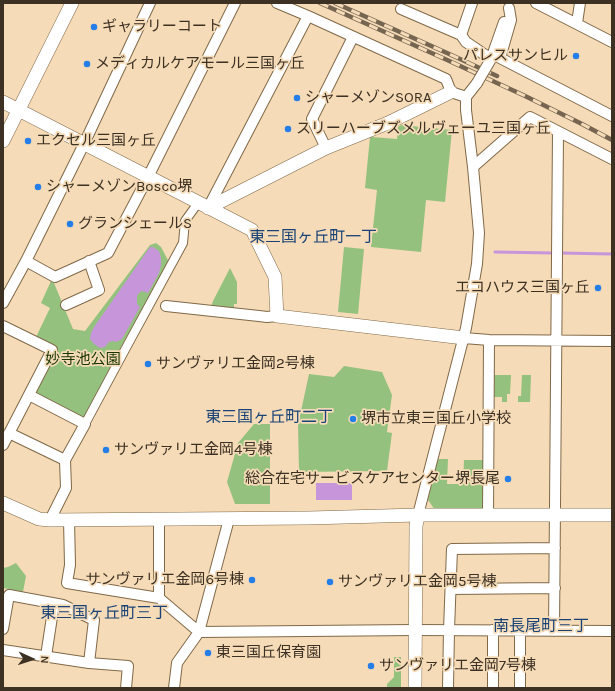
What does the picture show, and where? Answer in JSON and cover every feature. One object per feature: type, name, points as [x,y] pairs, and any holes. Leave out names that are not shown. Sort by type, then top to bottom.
[{"type":"street","points":[[3,141],[72,3]]},
{"type":"street","points":[[3,303],[26,261],[84,144],[150,3]]},
{"type":"street","points":[[26,261],[55,277],[108,253],[148,177],[235,3]]},
{"type":"street","points":[[276,3],[446,79],[451,92]]},
{"type":"street","points":[[461,35],[472,3]]},
{"type":"street","points":[[536,3],[612,42]]},
{"type":"street","points":[[577,23],[580,3]]},
{"type":"street","points":[[415,688],[416,526],[464,338],[477,264],[479,233],[466,110],[466,97],[477,84],[491,59],[510,5]]},
{"type":"street","points":[[510,5],[511,20],[500,58],[611,114]]},
{"type":"street","points":[[401,9],[461,35],[466,42],[491,59]]},
{"type":"street","points":[[203,205],[308,16]]},
{"type":"street","points":[[326,148],[312,119],[353,37]]},
{"type":"street","points":[[50,520],[66,488],[65,460],[183,243],[185,220],[203,205],[326,148],[388,123],[451,92],[466,97]]},
{"type":"street","points":[[3,102],[252,230],[275,277],[277,316]]},
{"type":"street","points":[[473,167],[530,117],[612,159]]},
{"type":"street","points":[[554,631],[558,132]]},
{"type":"street","points":[[66,305],[99,290],[89,261]]},
{"type":"street","points":[[166,306],[259,316],[277,316],[489,340],[612,341]]},
{"type":"street","points":[[3,326],[52,350],[3,446]]},
{"type":"street","points":[[488,515],[489,340]]},
{"type":"street","points":[[29,396],[85,424]]},
{"type":"street","points":[[9,433],[65,460]]},
{"type":"street","points":[[3,503],[39,519],[50,520],[309,518],[418,515],[612,515]]},
{"type":"street","points":[[174,688],[177,663],[199,632],[229,518]]},
{"type":"street","points":[[159,519],[159,598]]},
{"type":"street","points":[[69,520],[70,565],[67,583],[159,598],[199,632],[415,630],[612,631]]},
{"type":"street","points":[[448,688],[452,548],[555,548]]},
{"type":"street","points":[[451,589],[555,588]]},
{"type":"street","points":[[3,629],[9,595],[63,605],[94,620],[89,663]]},
{"type":"street","points":[[46,656],[54,604]]},
{"type":"street","points":[[493,630],[493,688]]},
{"type":"street","points":[[520,631],[520,688]]},
{"type":"street","points":[[3,650],[89,663],[128,666],[126,688]]},
{"type":"green space","points":[[401,125],[452,130],[445,202],[426,200],[421,252],[371,247],[377,190],[365,188],[370,137],[397,139],[398,127]]},
{"type":"green space","name":"妙寺池公園","points":[[156,243],[161,247],[169,262],[117,354],[86,416],[81,418],[38,396],[36,391],[57,348],[36,337],[50,308],[41,303],[51,281],[54,283],[73,329],[85,331],[150,245]]},
{"type":"green space","points":[[344,247],[364,249],[358,314],[338,312]]},
{"type":"green space","points":[[230,268],[237,282],[237,304],[234,304],[234,309],[211,307],[213,301]]},
{"type":"green space","points":[[344,366],[382,372],[392,395],[387,432],[392,433],[387,471],[299,472],[298,425],[309,374],[334,377]]},
{"type":"green space","points":[[493,375],[511,375],[510,394],[507,394],[507,402],[502,402],[502,397],[492,397]]},
{"type":"green space","points":[[522,375],[531,375],[530,402],[518,402],[518,396],[521,396]]},
{"type":"green space","points":[[254,424],[270,424],[270,504],[235,504],[227,482],[238,443]]},
{"type":"green space","points":[[437,459],[448,459],[447,484],[463,484],[464,460],[485,460],[485,507],[483,510],[435,510],[428,500]]},
{"type":"green space","points":[[16,563],[26,576],[23,592],[3,588],[3,568]]},
{"type":"green space","points":[[394,657],[401,657],[401,688],[387,688],[387,684],[394,677]]},
{"type":"shaded area","points":[[150,247],[153,247],[159,251],[161,265],[159,273],[148,293],[142,291],[137,296],[137,304],[140,307],[122,339],[116,342],[109,342],[105,347],[100,348],[90,339],[91,333]]},
{"type":"shaded area","points":[[316,483],[352,483],[352,500],[316,500]]},
{"type":"waterway","points":[[495,252],[553,253]]},
{"type":"waterway","points":[[560,253],[612,254]]},
{"type":"railway","points":[[320,3],[523,95],[612,140]]},
{"type":"railway","points":[[335,3],[497,76]]},
{"type":"place","name":"ギャラリーコート","points":[[94,27]]},
{"type":"place","name":"パレスサンヒル","points":[[576,56]]},
{"type":"place","name":"メディカルケアモール三国ヶ丘","points":[[87,64]]},
{"type":"place","name":"シャーメゾンSORA","points":[[297,98]]},
{"type":"place","name":"スリーハーブズメルヴェーユ三国ヶ丘","points":[[288,129]]},
{"type":"place","name":"エクセル三国ヶ丘","points":[[28,141]]},
{"type":"place","name":"シャーメゾンBosco堺","points":[[38,187]]},
{"type":"place","name":"グランシェールS","points":[[70,224]]},
{"type":"place","name":"エコハウス三国ヶ丘","points":[[598,288]]},
{"type":"place","name":"サンヴァリエ金岡2号棟","points":[[148,364]]},
{"type":"place","name":"堺市立東三国丘小学校","points":[[353,419]]},
{"type":"place","name":"サンヴァリエ金岡4号棟","points":[[106,450]]},
{"type":"place","name":"総合在宅サービスケアセンター堺長尾","points":[[508,479]]},
{"type":"place","name":"サンヴァリエ金岡6号棟","points":[[252,580]]},
{"type":"place","name":"サンヴァリエ金岡5号棟","points":[[330,582]]},
{"type":"place","name":"東三国丘保育園","points":[[208,653]]},
{"type":"place","name":"サンヴァリエ金岡7号棟","points":[[371,666]]},
{"type":"district","name":"東三国ヶ丘町一丁","points":[[313,237]]},
{"type":"district","name":"東三国ヶ丘町二丁","points":[[269,417]]},
{"type":"district","name":"東三国ヶ丘町三丁","points":[[104,613]]},
{"type":"district","name":"南長尾町三丁","points":[[541,626]]}]
